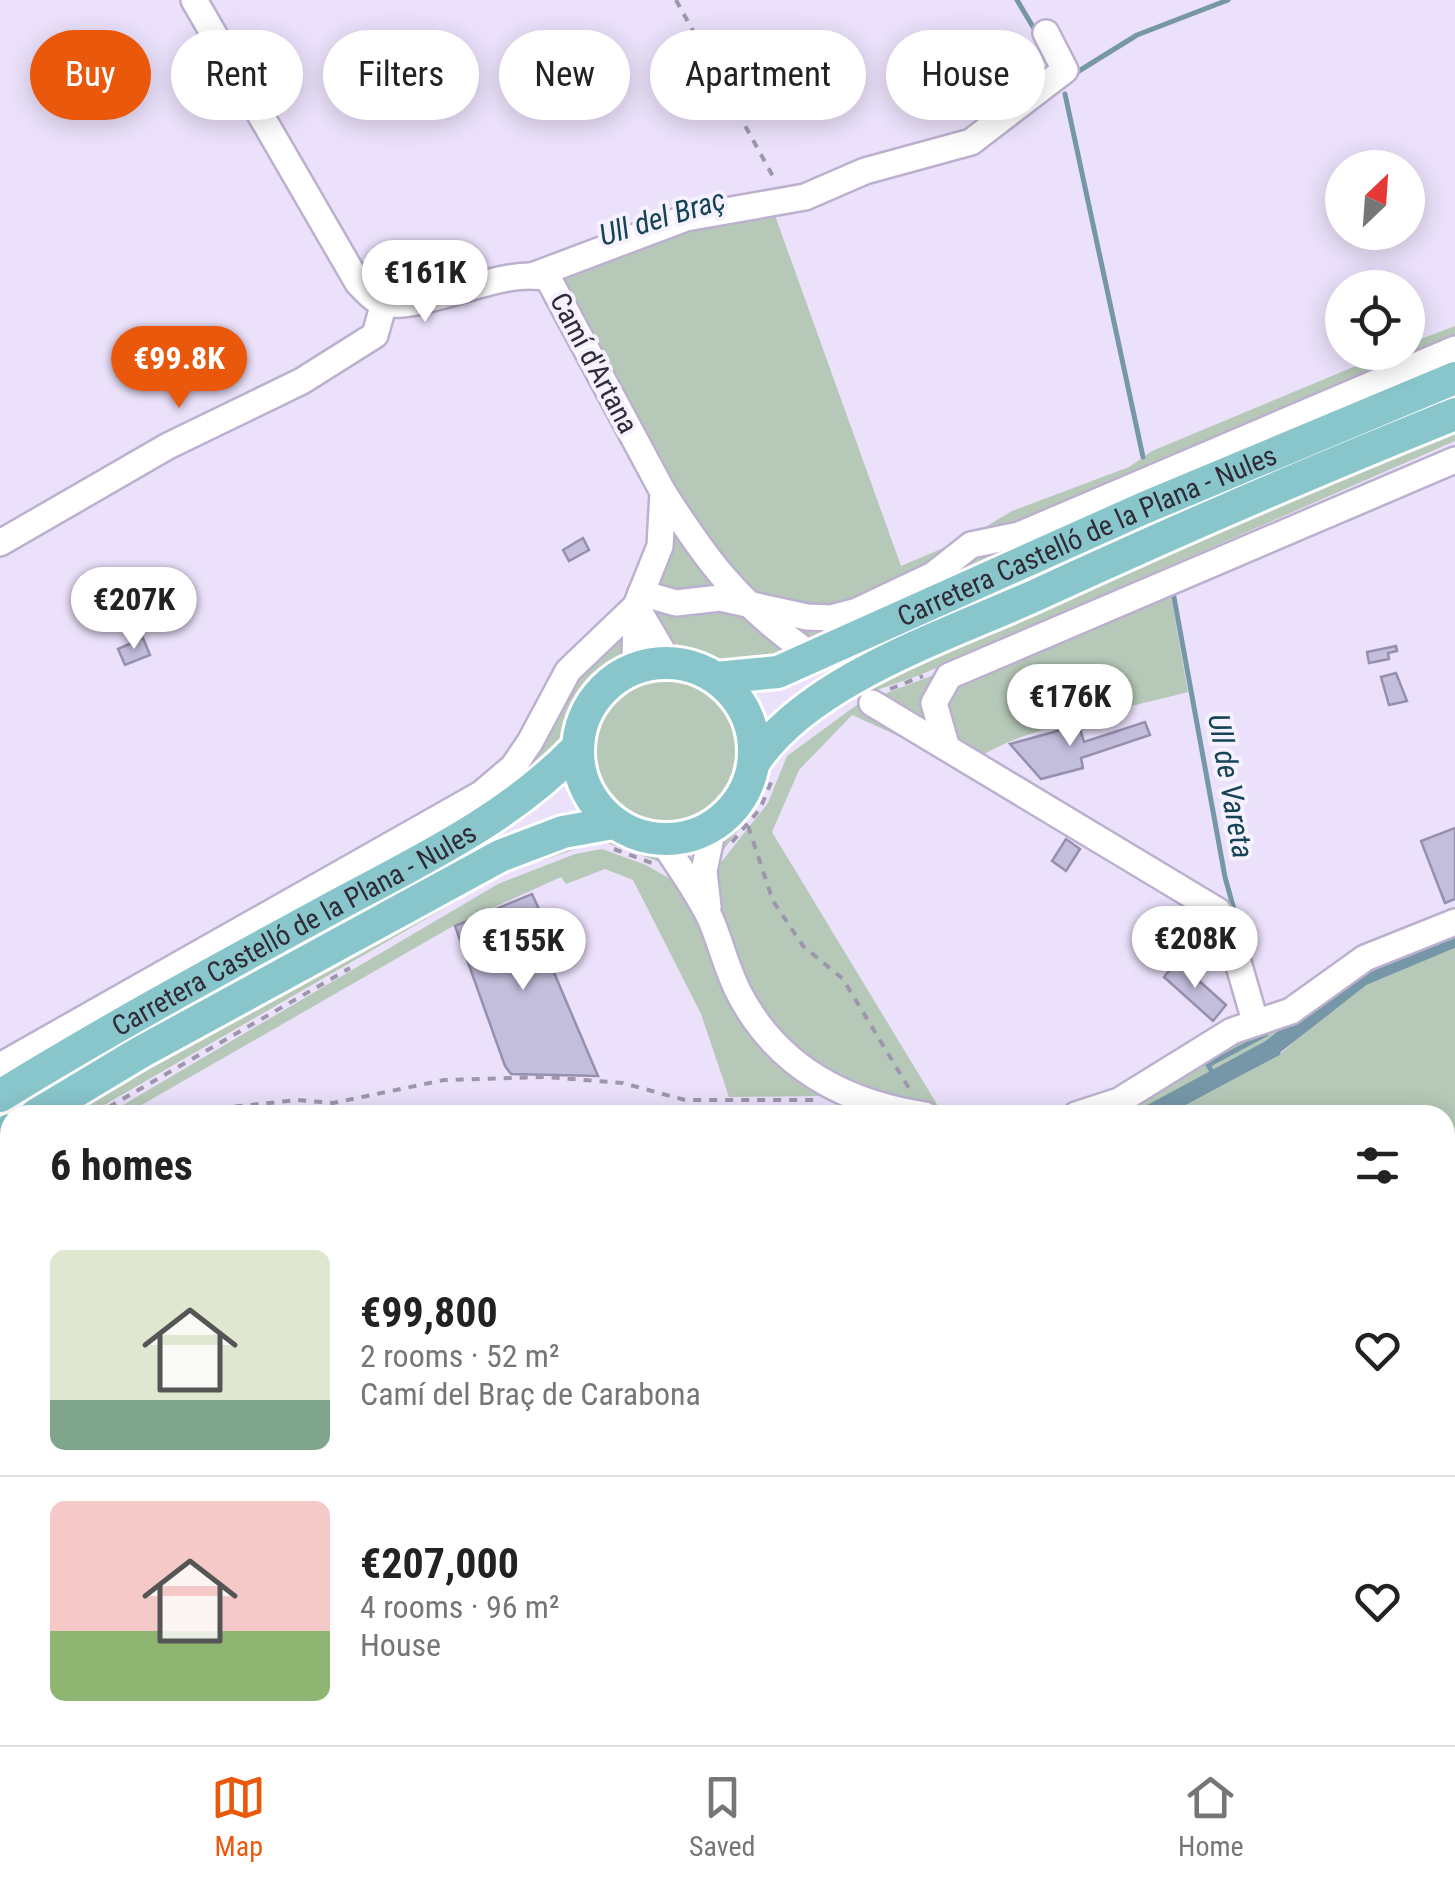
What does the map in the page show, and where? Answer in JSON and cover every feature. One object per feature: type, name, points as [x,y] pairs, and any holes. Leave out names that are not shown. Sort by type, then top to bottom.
[{"type":"main road","name":"Carretera Castelló de la Plana - Nules","points":[[716,678],[778,672],[1144,508],[1455,378]]},
{"type":"main road","name":"Carretera Castelló de la Plana - Nules","points":[[755,760],[790,721],[871,671],[1170,534],[1455,414]]},
{"type":"main road","points":[[669,662],[694,666],[716,678],[739,700],[752,729],[755,760],[742,799],[713,828],[688,838],[662,840],[636,835],[613,823],[593,802],[580,777],[576,748],[584,714],[605,686],[635,667],[669,662]]},
{"type":"main road","name":"Carretera Castelló de la Plana - Nules","points":[[0,1096],[215,971],[494,820],[540,786],[576,748]]},
{"type":"main road","name":"Carretera Castelló de la Plana - Nules","points":[[53,1105],[176,1032],[500,856],[563,832],[613,823]]},
{"type":"street","points":[[0,543],[168,446],[338,360],[376,335],[384,303],[358,284],[194,0]]},
{"type":"street","points":[[532,276],[686,218],[786,201],[865,171],[970,142],[1065,70],[1046,32]]},
{"type":"street","name":"Camí d'Artana","points":[[384,303],[532,276],[548,278],[663,492]]},
{"type":"street","points":[[639,599],[676,603],[720,598],[807,617],[856,611],[933,575],[971,546],[1020,535],[1455,349]]},
{"type":"street","points":[[946,745],[934,703],[949,676],[1455,460]]},
{"type":"street","points":[[635,667],[639,599],[660,546],[663,492]]},
{"type":"street","points":[[663,492],[714,570],[800,646]]},
{"type":"street","points":[[639,599],[669,662]]},
{"type":"street","points":[[0,1066],[481,794],[513,767],[568,671],[639,599]]},
{"type":"street","points":[[872,703],[1218,911],[1229,931],[1255,1022]]},
{"type":"street","points":[[710,917],[704,871],[713,828]]},
{"type":"street","points":[[662,840],[710,917],[738,991],[760,1027],[814,1078],[874,1105]]},
{"type":"street","points":[[1105,1105],[1119,1100],[1183,1058],[1255,1022],[1291,1011],[1365,958],[1455,922]]},
{"type":"path","points":[[676,0],[786,201]]},
{"type":"path","points":[[748,826],[773,901],[803,946],[843,978],[919,1105]]},
{"type":"path","points":[[250,1105],[297,1100],[333,1103],[444,1080],[546,1076],[623,1083],[685,1100],[796,1102],[846,1095]]},
{"type":"green space","points":[[773,210],[901,566],[967,538],[1012,511],[1129,467],[1152,451],[1346,370],[1425,370],[1425,337],[1455,326],[1455,368],[794,655],[717,666],[672,651],[646,616],[668,510],[717,570],[549,273],[690,221]]},
{"type":"green space","points":[[1455,425],[1455,441],[920,675],[857,697],[801,733],[778,755],[758,803],[716,860],[721,837],[746,812],[767,762],[844,695]]},
{"type":"green space","points":[[1169,585],[1188,692],[1039,731],[985,754],[967,767],[852,715],[799,770],[772,832],[937,1105],[890,1097],[848,1082],[812,1061],[782,1034],[757,1001],[737,964],[711,875],[768,803],[787,756],[858,704]]},
{"type":"green space","points":[[630,616],[631,656],[600,677],[587,693],[555,758],[482,797],[559,692]]},
{"type":"green space","points":[[666,676],[695,682],[720,698],[736,723],[742,752],[736,781],[720,806],[695,822],[666,828],[637,822],[612,806],[596,781],[590,752],[596,723],[612,698],[637,682]]},
{"type":"green space","points":[[609,836],[655,851],[671,874],[657,861],[601,841],[509,871],[104,1105],[71,1105],[510,862]]},
{"type":"green space","points":[[602,849],[646,865],[679,884],[784,1067],[821,1096],[729,1097],[701,1014],[633,880],[605,869],[566,884],[561,877],[455,925],[141,1105],[123,1105],[498,884],[575,854]]},
{"type":"green space","points":[[1455,943],[1455,1105],[1182,1105],[1281,1053],[1358,987]]},
{"type":"green space","points":[[1298,1021],[1271,1041],[1153,1105],[1128,1105],[1215,1050]]},
{"type":"building","points":[[583,538],[589,550],[569,561],[563,550]]},
{"type":"building","points":[[143,638],[150,655],[125,665],[118,649]]},
{"type":"building","points":[[1396,646],[1397,651],[1388,653],[1389,659],[1369,663],[1367,652]]},
{"type":"building","points":[[1396,673],[1407,701],[1389,705],[1381,677]]},
{"type":"building","points":[[1145,722],[1150,735],[1081,758],[1083,768],[1041,779],[1010,744],[1079,725],[1084,742]]},
{"type":"building","points":[[1455,828],[1455,899],[1445,903],[1421,841]]},
{"type":"building","points":[[1066,839],[1080,849],[1066,871],[1052,861]]},
{"type":"building","points":[[532,894],[548,929],[538,935],[598,1076],[511,1074],[505,1066],[455,926]]},
{"type":"building","points":[[1201,927],[1215,949],[1204,956],[1189,934]]},
{"type":"building","points":[[1177,961],[1226,1005],[1213,1021],[1164,977]]},
{"type":"waterway","points":[[1017,0],[1035,30]]},
{"type":"waterway","name":"Ull del Braç","points":[[1074,74],[1137,35],[1228,0]]},
{"type":"waterway","name":"Ull de Vareta","points":[[1065,94],[1143,457]]},
{"type":"waterway","name":"Ull de Vareta","points":[[1173,592],[1225,877],[1238,924]]},
{"type":"waterway","points":[[1166,1105],[1270,1049],[1362,977],[1455,938]]},
{"type":"waterway","name":"Ull de Vareta","points":[[1216,1078],[1208,1065],[1266,1034]]},
{"type":"waterway","points":[[1179,1105],[1278,1053],[1276,1044]]}]
